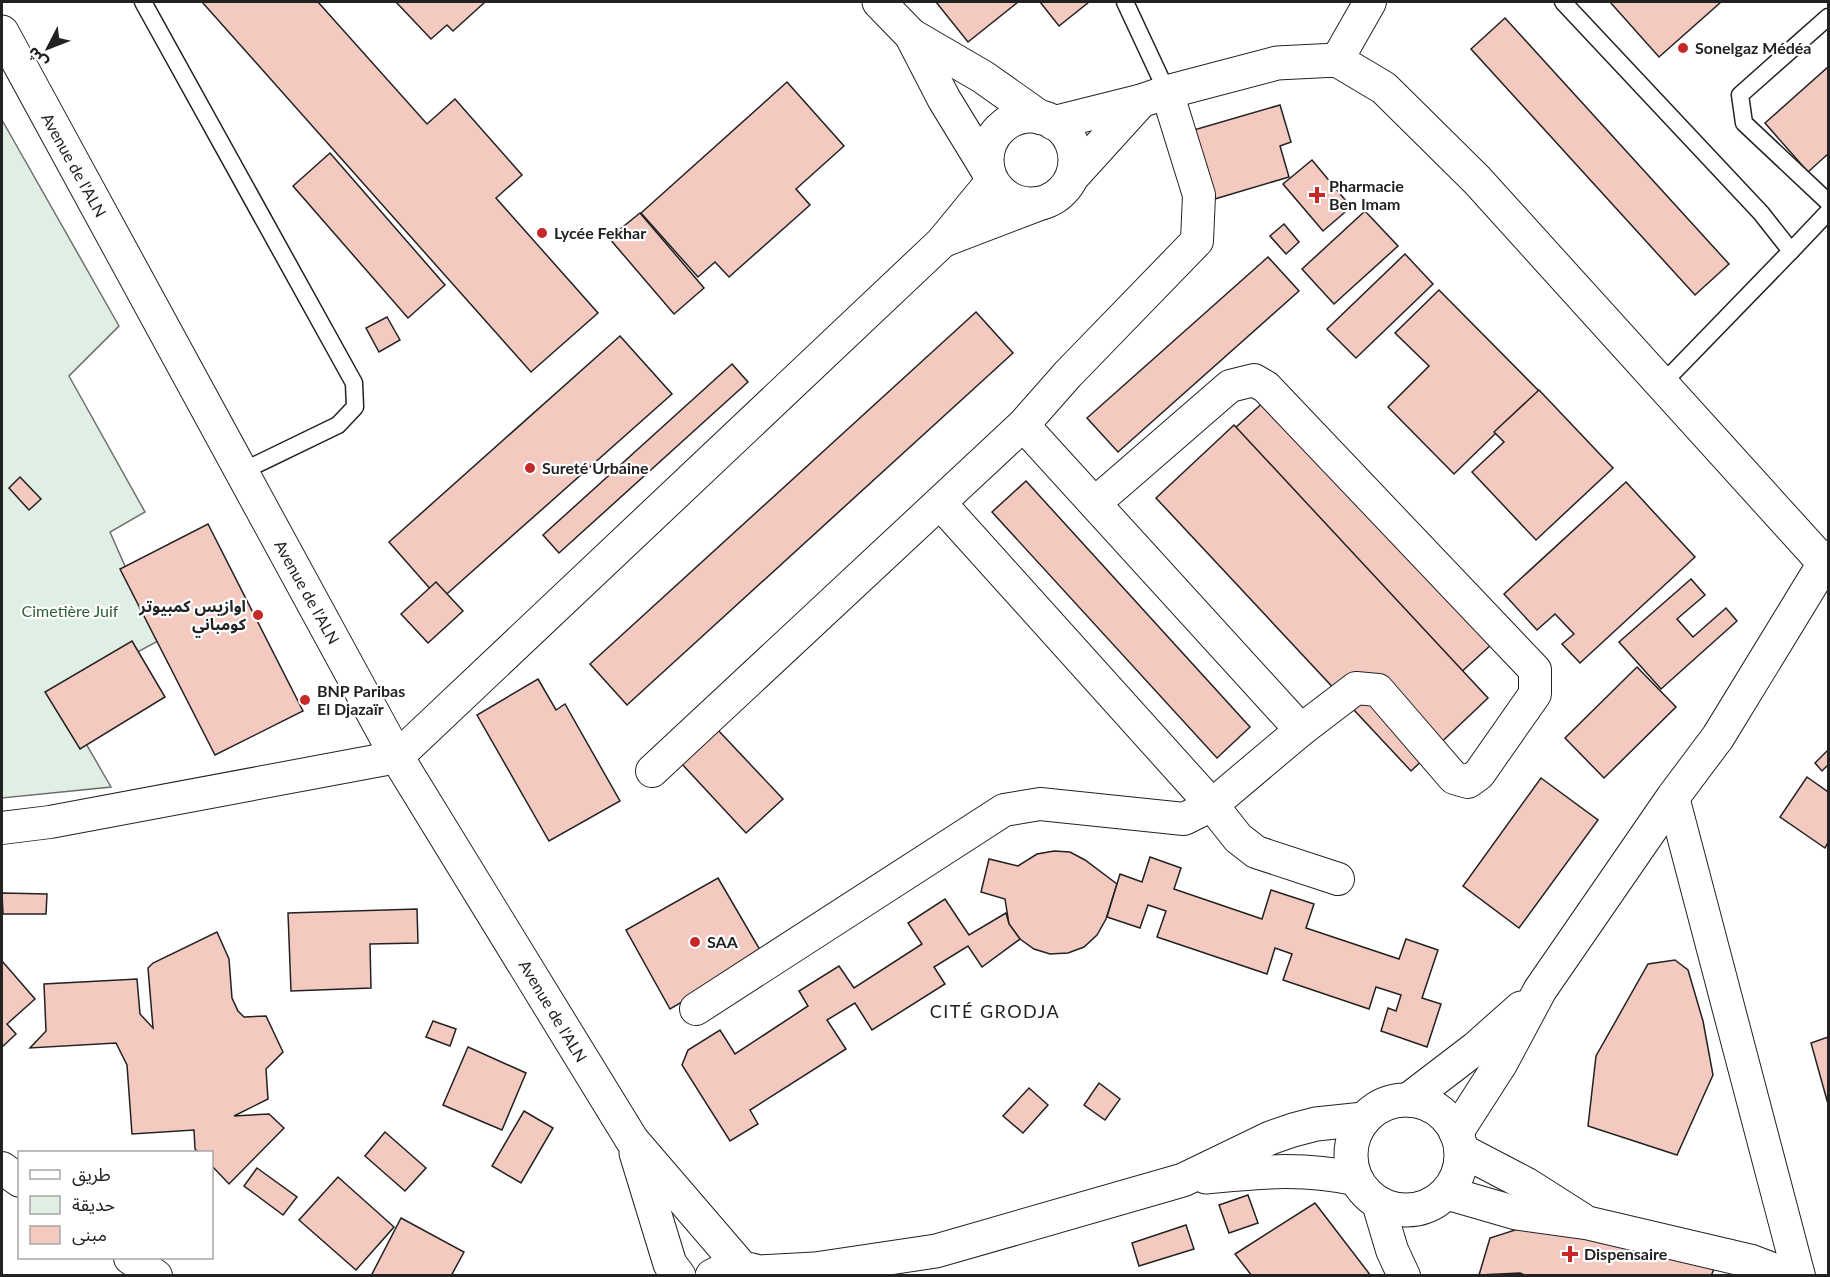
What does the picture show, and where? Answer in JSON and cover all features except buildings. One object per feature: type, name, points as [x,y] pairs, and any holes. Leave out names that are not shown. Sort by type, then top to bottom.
[{"type":"main road","points":[[879,2],[911,35],[983,77],[1061,128],[1073,147],[1075,162],[1072,177]]},
{"type":"main road","points":[[911,35],[944,99],[990,176],[1001,193],[1014,201],[1029,204],[1045,202],[1063,190],[1072,177],[1154,97]]},
{"type":"main road","name":"Avenue de l'ALN","points":[[3,36],[397,757],[632,1140]]},
{"type":"main road","points":[[990,176],[987,155],[991,141],[1000,128],[1018,118],[1047,120],[1154,97],[1277,63],[1337,60],[1384,88],[1477,180],[1661,384],[1826,560],[1718,737],[1673,797],[1540,990],[1459,1142]]},
{"type":"main road","points":[[1408,1100],[1476,1048],[1540,990]]},
{"type":"main road","points":[[1408,1100],[1423,1102],[1437,1109],[1448,1120],[1459,1142],[1461,1166],[1456,1180],[1446,1193],[1428,1205],[1406,1211],[1392,1209],[1378,1203],[1365,1193],[1356,1179],[1351,1164],[1351,1147],[1355,1132],[1364,1119],[1377,1108],[1392,1101],[1408,1100]]},
{"type":"main road","points":[[632,1140],[745,1273],[815,1269],[936,1251],[1183,1180],[1270,1138],[1293,1130],[1324,1122],[1364,1119]]},
{"type":"main road","points":[[632,1140],[670,1264],[679,1275]]},
{"type":"main road","points":[[1459,1142],[1588,1223]]},
{"type":"main road","points":[[1183,1180],[1272,1171],[1328,1173],[1356,1179]]},
{"type":"main road","points":[[1446,1193],[1516,1213],[1588,1223],[1750,1261],[1790,1275]]},
{"type":"main road","points":[[897,1275],[936,1251]]},
{"type":"street","points":[[1337,60],[1370,2]]},
{"type":"street","points":[[652,771],[1023,424],[1068,374],[1197,241],[1199,195],[1154,97]]},
{"type":"street","points":[[2,828],[50,822],[397,757],[942,242],[990,176]]},
{"type":"street","points":[[942,242],[1045,202]]},
{"type":"street","points":[[696,1009],[1004,810],[1040,804],[1184,819],[1212,805],[1301,730],[1356,688],[1378,690],[1454,778],[1468,782],[1479,774],[1535,694],[1535,670],[1266,387],[1254,380],[1230,386],[1095,503]]},
{"type":"street","points":[[1023,424],[1301,730]]},
{"type":"street","points":[[940,503],[1212,805],[1238,838],[1256,852],[1338,879]]},
{"type":"street","points":[[1673,797],[1799,1275]]},
{"type":"street","points":[[2,1168],[18,1180]]},
{"type":"street","points":[[1378,1203],[1392,1250],[1404,1275]]},
{"type":"street","points":[[133,1259],[156,1275]]},
{"type":"lane","points":[[143,2],[354,383],[355,407],[338,425],[241,472]]},
{"type":"lane","points":[[1125,2],[1154,97]]},
{"type":"lane","points":[[1563,2],[1754,204],[1791,251]]},
{"type":"lane","points":[[1828,17],[1740,95],[1744,123],[1828,202]]},
{"type":"lane","points":[[1661,384],[1828,212]]},
{"type":"green space","name":"Cimetière Juif","points":[[2,120],[119,326],[69,376],[145,512],[110,532],[158,641],[58,695],[111,787],[2,798]]},
{"type":"place","name":"Sonelgaz Médéa","points":[[1683,48]]},
{"type":"place","name":"Pharmacie Ben Imam","points":[[1317,195]]},
{"type":"place","name":"Lycée Fekhar","points":[[542,233]]},
{"type":"place","name":"Sureté Urbaine","points":[[530,468]]},
{"type":"place","name":"اوازيس كمبيوتر كومباني","points":[[258,615]]},
{"type":"place","name":"BNP Paribas El Djazaïr","points":[[305,700]]},
{"type":"place","name":"SAA","points":[[695,942]]},
{"type":"place","name":"Dispensaire","points":[[1570,1254]]},
{"type":"district","name":"CITÉ GRODJA","points":[[995,1012]]}]
